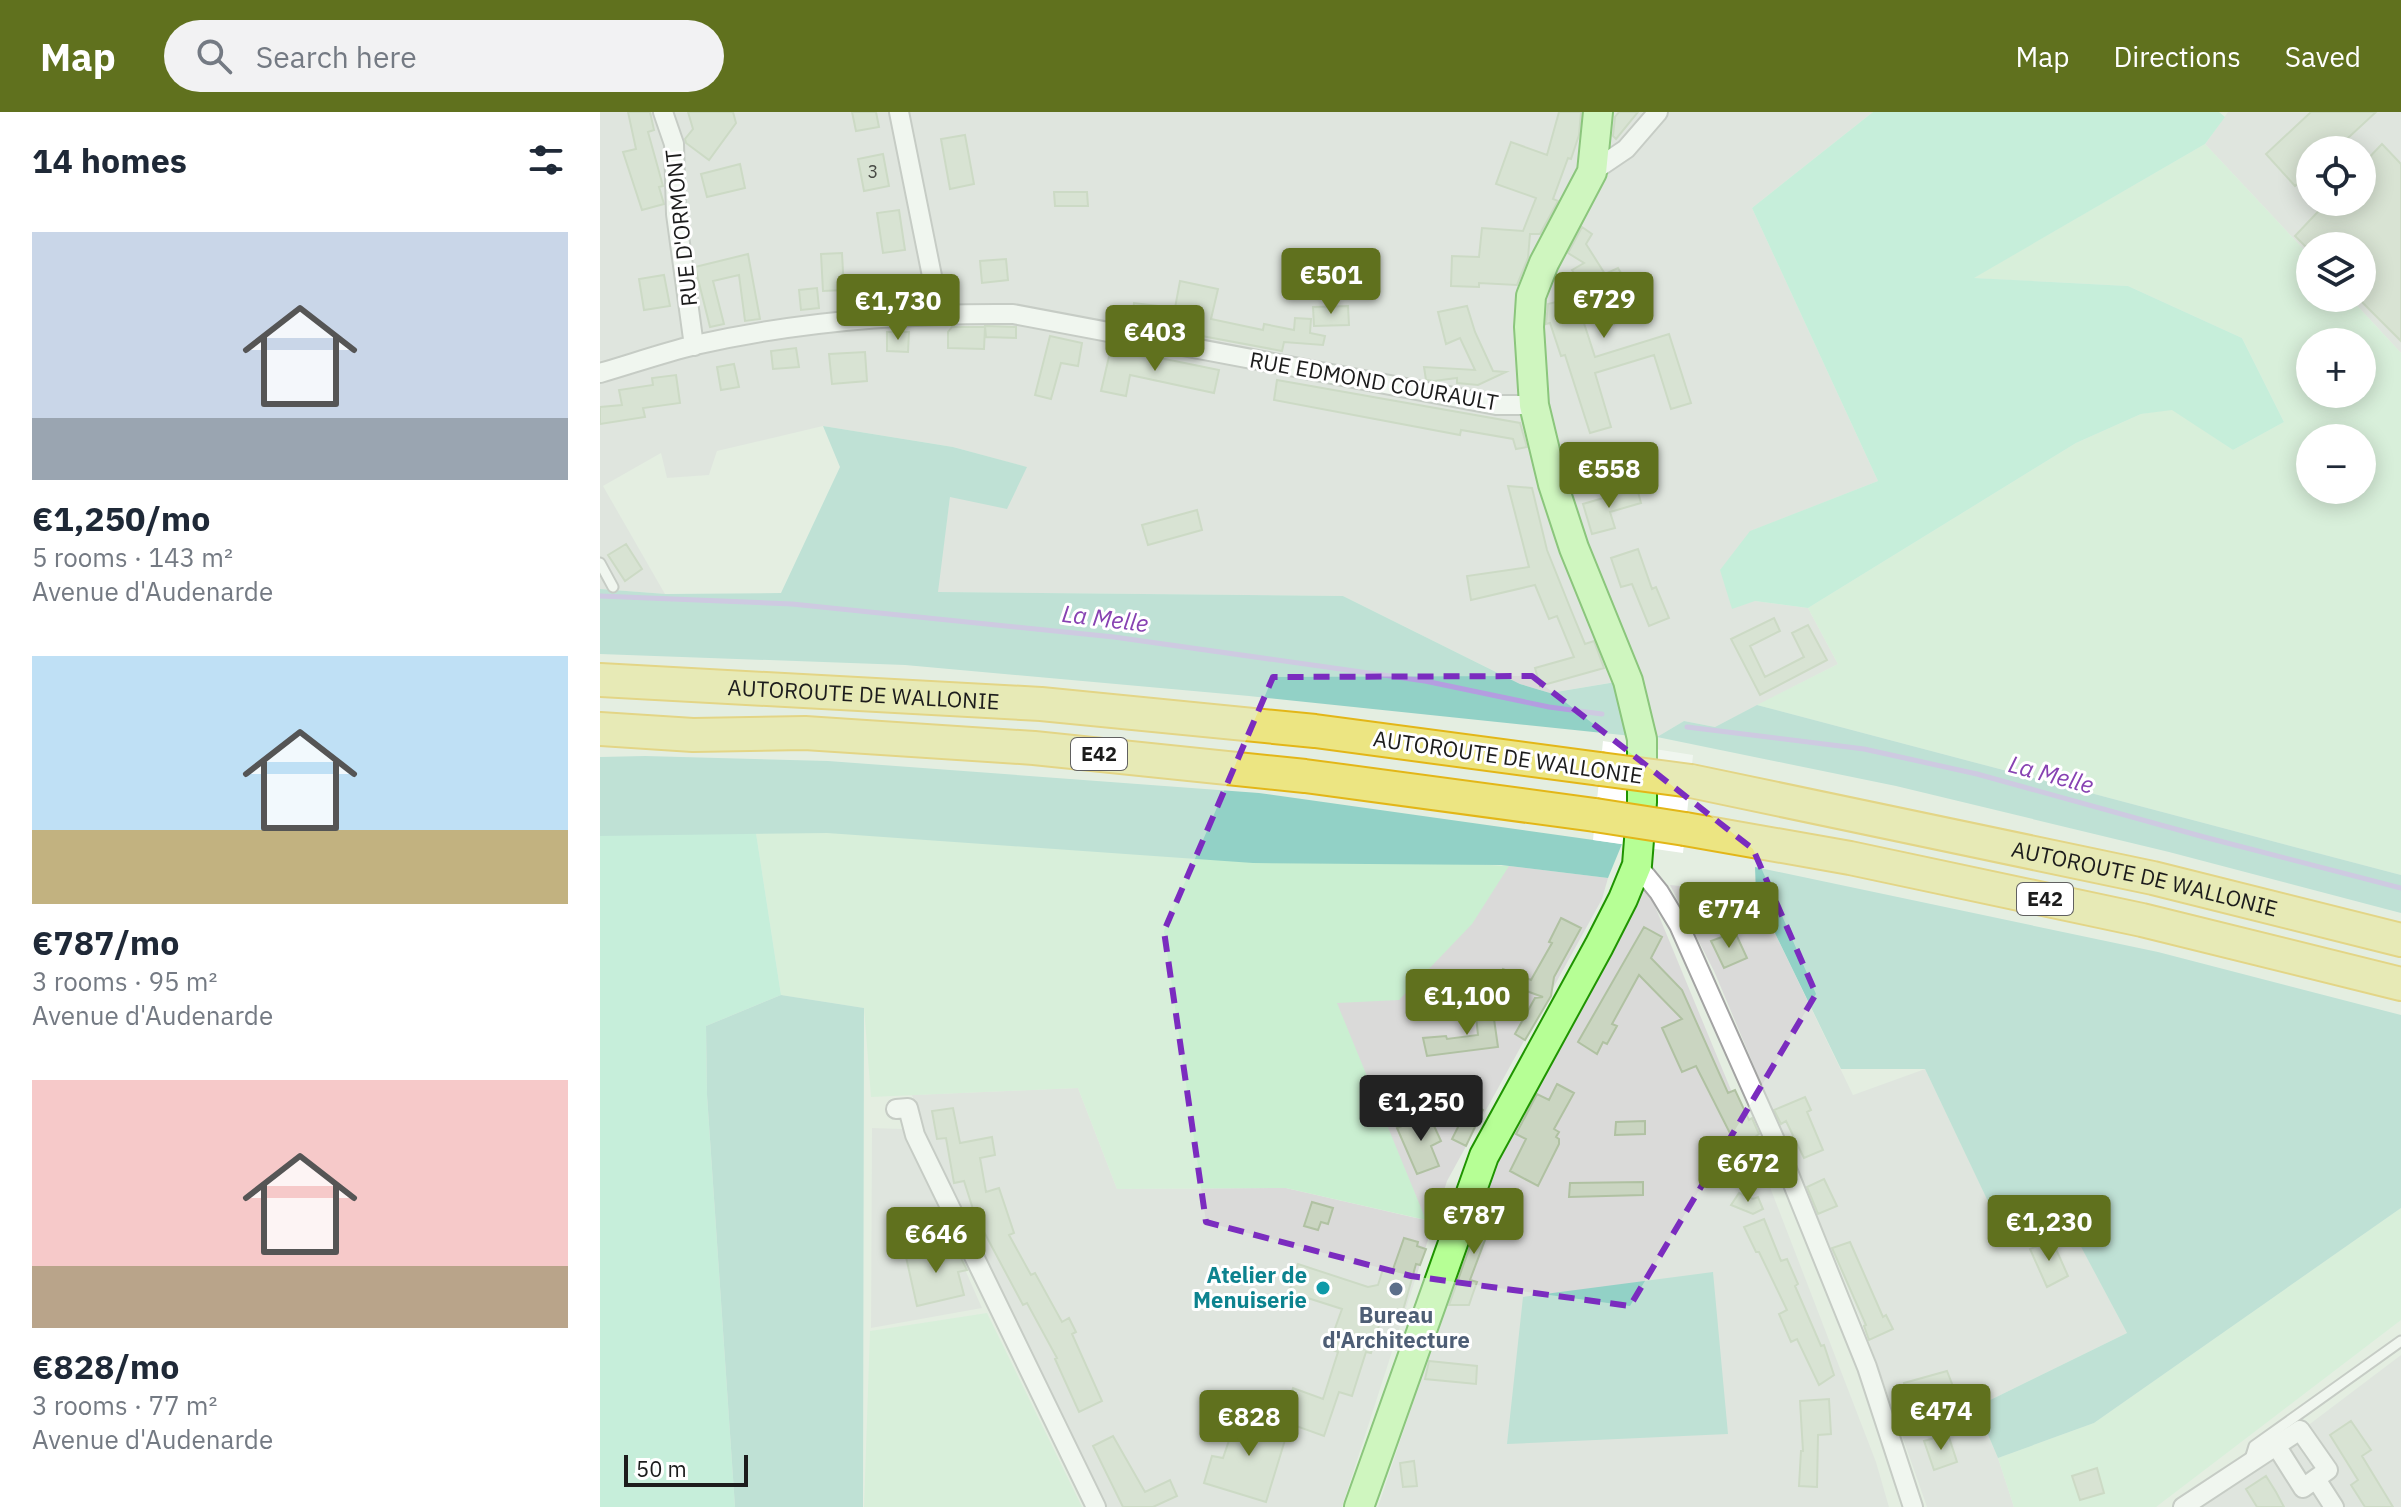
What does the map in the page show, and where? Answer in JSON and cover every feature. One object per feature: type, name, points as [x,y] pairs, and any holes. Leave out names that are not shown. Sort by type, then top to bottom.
[{"type":"highway","name":"AUTOROUTE DE WALLONIE","points":[[600,680],[1041,704],[1315,731],[1691,781],[2153,878],[2401,940]]},
{"type":"highway","name":"AUTOROUTE DE WALLONIE","points":[[600,729],[693,735],[805,733],[1034,748],[1305,776],[1595,815],[1850,858],[2142,920],[2401,984]]},
{"type":"main road","points":[[1359,1507],[1484,1156],[1599,946],[1637,865],[1642,802],[1642,739],[1628,681],[1553,484],[1534,405],[1529,327],[1531,296],[1544,263],[1592,172],[1598,112]]},
{"type":"street","name":"RUE D'ORMONT","points":[[663,112],[674,144],[676,214],[694,346]]},
{"type":"street","points":[[899,112],[933,281],[932,313]]},
{"type":"street","points":[[1592,172],[1626,149],[1658,112]]},
{"type":"street","name":"RUE EDMOND COURAULT","points":[[600,373],[694,346],[824,323],[932,313],[1013,314],[1496,405],[1534,405]]},
{"type":"street","points":[[1637,865],[1659,892],[1679,925],[1778,1147],[1867,1367],[1913,1507]]},
{"type":"street","points":[[896,1109],[908,1108],[915,1135],[1096,1507]]},
{"type":"street","points":[[2183,1507],[2300,1430],[2328,1470],[2303,1488],[2277,1447]]},
{"type":"street","points":[[2316,1479],[2334,1507]]},
{"type":"lane","points":[[600,563],[613,587]]},
{"type":"lane","points":[[2248,1466],[2254,1446],[2401,1341]]},
{"type":"highlighted area","points":[[1532,676],[1753,849],[1816,994],[1630,1306],[1411,1276],[1206,1222],[1164,931],[1273,677]]},
{"type":"shaded area","points":[[600,112],[1873,112],[1752,208],[1878,481],[1751,531],[1755,601],[1808,608],[1838,664],[1715,727],[1684,721],[1657,737],[1632,736],[1621,681],[1550,693],[1520,684],[1343,596],[937,592],[950,497],[1026,467],[953,447],[823,426],[717,451],[709,475],[667,478],[661,453],[603,486],[665,594],[600,589]]},
{"type":"shaded area","points":[[2228,112],[2401,112],[2401,353],[2363,312],[2376,312],[2376,232],[2296,232],[2296,241],[2205,144]]},
{"type":"shaded area","points":[[823,426],[953,447],[1027,467],[1007,509],[950,497],[938,592],[1343,596],[1520,684],[1550,693],[1622,681],[1632,736],[1249,696],[905,665],[600,654],[600,589],[666,594],[781,593],[840,467]]},
{"type":"shaded area","points":[[1757,705],[2401,875],[2401,913],[2169,852],[1896,786],[1657,737],[1684,721],[1715,727]]},
{"type":"shaded area","points":[[600,757],[828,761],[1259,793],[1622,844],[1608,878],[1501,865],[1253,863],[827,833],[600,836]]},
{"type":"shaded area","points":[[1509,866],[1608,878],[1602,899],[1447,1181],[1342,1507],[1105,1507],[922,1131],[912,1095],[1078,1088],[1117,1189],[1286,1188],[1425,1220],[1275,877]]},
{"type":"shaded area","points":[[1755,867],[2158,952],[2401,1015],[2401,1208],[2094,1423],[1998,1458],[1976,1407],[2127,1333],[2063,1213],[2004,1235],[1925,1069],[1841,1069],[1756,894]]},
{"type":"shaded area","points":[[1670,885],[1756,894],[1853,1095],[1925,1069],[2004,1234],[2063,1212],[2127,1333],[1976,1407],[1998,1458],[2014,1507],[1927,1507],[1864,1327],[1714,971]]},
{"type":"shaded area","points":[[1647,887],[1755,1148],[1876,1462],[1889,1507],[1378,1507],[1476,1214],[1515,1123],[1610,956],[1639,888]]},
{"type":"shaded area","points":[[781,995],[864,1008],[863,1507],[735,1507],[707,1095],[706,1026]]},
{"type":"shaded area","points":[[872,1128],[903,1129],[982,1308],[871,1328]]},
{"type":"shaded area","points":[[1713,1272],[1728,1434],[1507,1444],[1523,1297]]},
{"type":"shaded area","points":[[2401,1355],[2401,1507],[2200,1507]]},
{"type":"green space","points":[[1873,112],[2219,112],[2225,117],[2205,144],[1974,278],[2128,286],[2242,338],[2284,422],[2233,450],[2172,410],[2141,414],[2076,443],[1808,608],[1755,601],[1732,609],[1720,570],[1750,531],[1878,481],[1752,208]]},
{"type":"green space","points":[[2205,144],[2296,241],[2296,312],[2363,312],[2401,353],[2401,875],[1757,705],[1838,664],[1808,608],[2076,443],[2141,414],[2172,409],[2233,450],[2284,422],[2242,338],[2128,286],[1973,278]]},
{"type":"green space","points":[[600,833],[756,833],[781,995],[706,1026],[707,1095],[735,1507],[600,1507]]},
{"type":"green space","points":[[756,833],[890,833],[1509,866],[1472,924],[1399,1000],[1337,1003],[1426,1220],[1286,1188],[1117,1189],[1078,1088],[871,1097],[864,1008],[781,995]]},
{"type":"green space","points":[[2401,1208],[2401,1320],[2156,1507],[2014,1507],[1998,1458],[2094,1423]]},
{"type":"green space","points":[[987,1313],[1082,1507],[864,1507],[870,1331]]},
{"type":"pier","points":[[1603,741],[1693,755],[1683,853],[1593,840]]},
{"type":"building","points":[[628,112],[650,112],[654,130],[648,132],[663,186],[659,187],[664,204],[642,210],[623,152],[636,149]]},
{"type":"building","points":[[688,112],[733,112],[736,123],[709,160],[686,143],[685,139],[693,129]]},
{"type":"building","points":[[852,112],[876,112],[879,127],[856,131]]},
{"type":"building","points":[[1559,112],[1581,112],[1579,135],[1553,199],[1558,201],[1540,234],[1530,234],[1528,258],[1517,285],[1479,283],[1479,287],[1451,286],[1452,256],[1479,257],[1482,228],[1523,231],[1536,198],[1496,184],[1511,142],[1547,155]]},
{"type":"building","points":[[1619,112],[1638,112],[1616,139],[1613,136],[1615,117]]},
{"type":"building","points":[[2311,112],[2376,112],[2350,136],[2296,136],[2295,186],[2266,154]]},
{"type":"building","points":[[965,135],[974,184],[950,189],[941,139]]},
{"type":"building","points":[[2382,144],[2401,164],[2401,341],[2372,312],[2376,312],[2376,232],[2299,232],[2314,216],[2376,216],[2376,150]]},
{"type":"building","points":[[883,154],[889,186],[864,191],[858,159]]},
{"type":"building","points":[[740,164],[745,188],[707,197],[701,174]]},
{"type":"building","points":[[1054,192],[1087,192],[1088,206],[1055,206]]},
{"type":"building","points":[[899,210],[905,250],[883,253],[877,213]]},
{"type":"building","points":[[1582,227],[1592,234],[1586,244],[1605,274],[1618,268],[1624,278],[1612,286],[1617,293],[1605,300],[1614,324],[1609,326],[1598,309],[1581,314],[1595,357],[1669,334],[1691,403],[1671,409],[1654,355],[1595,373],[1611,427],[1590,433],[1565,355],[1561,356],[1550,323],[1546,324],[1548,304],[1588,294],[1572,270],[1584,263],[1568,253]]},
{"type":"building","points":[[842,253],[844,290],[823,291],[821,254]]},
{"type":"building","points":[[748,254],[760,319],[745,321],[739,275],[713,281],[724,324],[710,327],[695,267]]},
{"type":"building","points":[[1006,259],[1008,280],[982,283],[980,261]]},
{"type":"building","points":[[664,275],[670,306],[644,310],[639,279]]},
{"type":"building","points":[[1180,281],[1218,289],[1211,319],[1263,330],[1264,324],[1294,330],[1295,318],[1311,319],[1310,333],[1325,336],[1323,345],[1284,342],[1282,351],[1132,323],[1134,303],[1175,308]]},
{"type":"building","points":[[817,288],[819,308],[801,310],[799,290]]},
{"type":"building","points":[[1348,306],[1349,325],[1314,326],[1313,307]]},
{"type":"building","points":[[1467,306],[1493,371],[1506,372],[1478,385],[1457,383],[1457,378],[1426,380],[1424,367],[1475,370],[1460,338],[1446,344],[1438,312]]},
{"type":"building","points":[[985,326],[1016,327],[1016,338],[986,337]]},
{"type":"building","points":[[952,327],[985,327],[984,349],[948,348],[948,332]]},
{"type":"building","points":[[887,332],[909,332],[908,352],[887,351]]},
{"type":"building","points":[[1050,336],[1082,343],[1078,366],[1061,363],[1051,399],[1035,395]]},
{"type":"building","points":[[796,348],[799,367],[773,369],[771,351]]},
{"type":"building","points":[[1111,348],[1219,370],[1214,393],[1130,375],[1126,396],[1101,391]]},
{"type":"building","points":[[865,352],[867,381],[832,384],[829,354]]},
{"type":"building","points":[[734,364],[739,387],[721,390],[717,367]]},
{"type":"building","points":[[676,375],[680,403],[643,408],[645,417],[600,424],[600,407],[622,405],[619,390],[653,385],[652,378]]},
{"type":"building","points":[[1277,380],[1520,423],[1527,447],[1516,449],[1513,439],[1461,430],[1460,435],[1274,400]]},
{"type":"building","points":[[1508,486],[1532,488],[1547,550],[1571,610],[1585,644],[1594,641],[1604,668],[1540,686],[1535,668],[1574,657],[1557,616],[1549,619],[1535,585],[1471,600],[1467,576],[1529,567]]},
{"type":"building","points":[[1637,488],[1641,503],[1610,512],[1615,528],[1592,534],[1583,504]]},
{"type":"building","points":[[1197,510],[1202,530],[1148,545],[1142,525]]},
{"type":"building","points":[[626,544],[642,569],[625,581],[608,555]]},
{"type":"building","points":[[1638,549],[1652,589],[1656,587],[1669,618],[1649,626],[1632,584],[1621,587],[1611,558]]},
{"type":"building","points":[[1774,618],[1780,631],[1750,646],[1765,677],[1804,657],[1792,633],[1808,625],[1827,660],[1760,695],[1731,639]]},
{"type":"building","points":[[1561,918],[1581,928],[1554,977],[1551,996],[1525,1040],[1515,1034],[1535,998],[1543,997],[1499,981],[1503,969],[1531,980],[1552,943],[1549,942]]},
{"type":"building","points":[[1644,927],[1662,937],[1651,958],[1682,990],[1728,1093],[1735,1090],[1759,1134],[1752,1139],[1762,1160],[1741,1168],[1735,1179],[1723,1175],[1730,1157],[1740,1153],[1696,1066],[1682,1072],[1662,1028],[1682,1019],[1639,975],[1612,1024],[1617,1026],[1607,1044],[1603,1042],[1597,1054],[1578,1042]]},
{"type":"building","points":[[1735,932],[1747,958],[1724,968],[1711,941]]},
{"type":"building","points":[[1492,1005],[1498,1047],[1427,1056],[1423,1038],[1478,1035],[1475,1007]]},
{"type":"building","points":[[1557,1084],[1574,1093],[1554,1129],[1559,1132],[1556,1137],[1559,1144],[1538,1186],[1510,1171],[1526,1139],[1516,1134],[1537,1094],[1549,1100]]},
{"type":"building","points":[[1805,1097],[1811,1110],[1807,1112],[1823,1150],[1804,1158],[1786,1121],[1781,1124],[1774,1110]]},
{"type":"building","points":[[1470,1103],[1483,1110],[1466,1146],[1452,1139]]},
{"type":"building","points":[[953,1108],[960,1143],[992,1137],[995,1155],[980,1158],[986,1192],[999,1188],[1014,1233],[1009,1235],[1031,1275],[1035,1273],[1062,1322],[1069,1318],[1076,1332],[1072,1334],[1102,1401],[1079,1412],[1057,1358],[1027,1303],[1023,1305],[983,1230],[980,1231],[964,1181],[954,1183],[946,1138],[937,1139],[932,1111]]},
{"type":"building","points":[[1429,1115],[1441,1141],[1431,1146],[1439,1166],[1417,1174],[1397,1128]]},
{"type":"building","points":[[1645,1121],[1645,1134],[1615,1135],[1616,1122]]},
{"type":"building","points":[[1824,1179],[1837,1206],[1818,1214],[1807,1187]]},
{"type":"building","points":[[1643,1182],[1643,1195],[1569,1197],[1570,1183]]},
{"type":"building","points":[[1739,1193],[1753,1199],[1758,1197],[1763,1209],[1753,1214],[1731,1205]]},
{"type":"building","points":[[1488,1196],[1500,1200],[1470,1280],[1477,1282],[1469,1305],[1449,1305]]},
{"type":"building","points":[[1312,1202],[1333,1208],[1328,1224],[1321,1222],[1318,1230],[1304,1226]]},
{"type":"building","points":[[1764,1219],[1781,1261],[1787,1259],[1798,1284],[1795,1286],[1821,1346],[1824,1345],[1834,1375],[1819,1385],[1797,1339],[1791,1342],[1779,1314],[1787,1310],[1744,1227]]},
{"type":"building","points":[[1404,1238],[1418,1242],[1417,1246],[1426,1249],[1420,1265],[1416,1264],[1400,1321],[1382,1315],[1371,1353],[1366,1352],[1352,1396],[1339,1392],[1324,1436],[1282,1421],[1293,1388],[1323,1399],[1338,1352],[1328,1348],[1342,1309],[1289,1292],[1298,1264],[1368,1287],[1378,1285],[1383,1269],[1392,1272]]},
{"type":"building","points":[[2052,1240],[2068,1276],[2047,1287],[2030,1249]]},
{"type":"building","points":[[1850,1242],[1883,1317],[1886,1315],[1893,1329],[1869,1340],[1866,1325],[1832,1248]]},
{"type":"building","points":[[955,1246],[967,1270],[958,1272],[964,1295],[917,1306],[906,1257]]},
{"type":"building","points":[[1429,1361],[1477,1366],[1476,1384],[1425,1379]]},
{"type":"building","points":[[1947,1371],[1954,1389],[1933,1397],[1936,1406],[1914,1413],[1904,1383]]},
{"type":"building","points":[[1829,1399],[1831,1434],[1818,1435],[1817,1487],[1799,1486],[1803,1451],[1800,1401]]},
{"type":"building","points":[[1239,1411],[1289,1427],[1266,1502],[1204,1483],[1212,1456],[1223,1458]]},
{"type":"building","points":[[2351,1421],[2371,1450],[2362,1456],[2393,1507],[2365,1507],[2351,1485],[2358,1480],[2330,1435]]},
{"type":"building","points":[[1948,1434],[1957,1462],[1934,1470],[1924,1441]]},
{"type":"building","points":[[1113,1436],[1145,1492],[1170,1480],[1177,1496],[1153,1507],[1123,1507],[1093,1446]]},
{"type":"building","points":[[1414,1461],[1417,1486],[1403,1487],[1400,1463]]},
{"type":"building","points":[[2097,1468],[2104,1493],[2080,1500],[2072,1476]]},
{"type":"building","points":[[2266,1476],[2284,1507],[2257,1507],[2246,1489]]},
{"type":"waterway","name":"La Melle","points":[[600,596],[792,604],[1114,637],[1425,681],[1549,707],[1602,714]]},
{"type":"waterway","name":"La Melle","points":[[1687,727],[1864,749],[1977,774],[2401,888]]},
{"type":"place","name":"Atelier de Menuiserie","points":[[1323,1288]]},
{"type":"place","name":"Bureau d'Architecture","points":[[1396,1289]]}]
